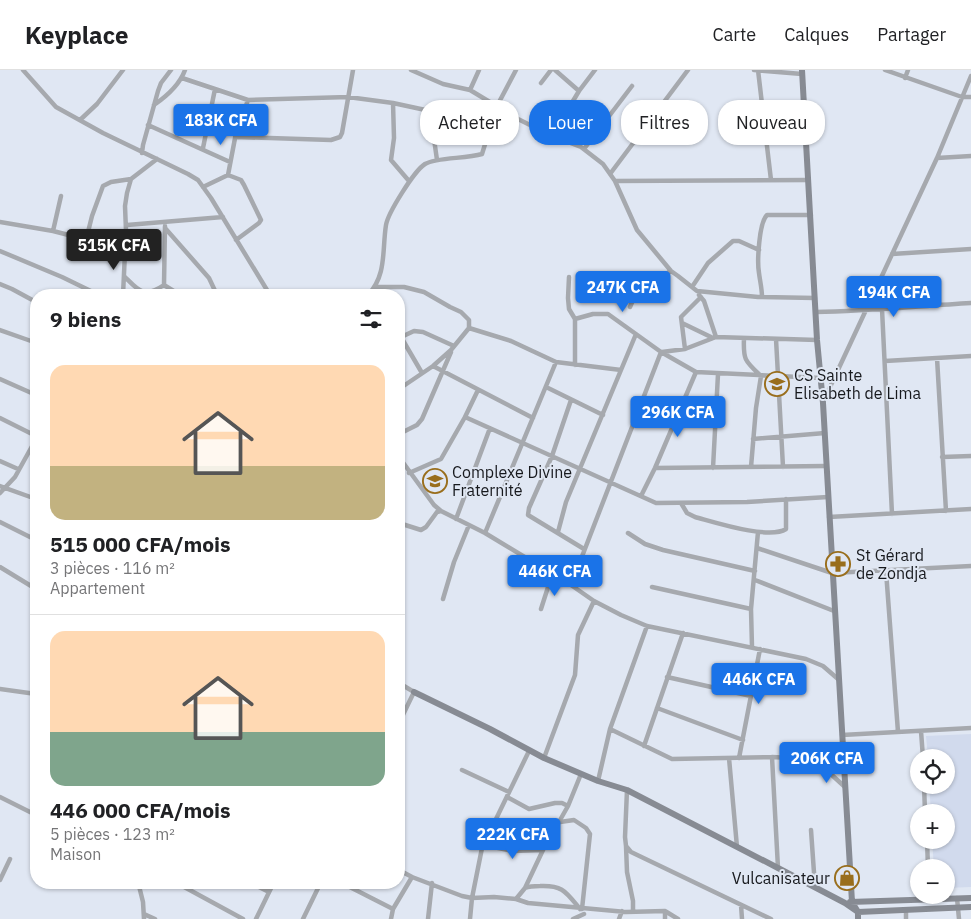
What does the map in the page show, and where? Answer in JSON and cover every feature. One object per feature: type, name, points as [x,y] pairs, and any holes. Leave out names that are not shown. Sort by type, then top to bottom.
[{"type":"street","points":[[23,70],[48,101],[67,114],[142,153],[193,176],[203,187],[223,217],[266,289]]},
{"type":"street","points":[[80,120],[97,104],[123,70]]},
{"type":"street","points":[[142,153],[148,125],[161,83],[171,70]]},
{"type":"street","points":[[154,104],[164,98],[182,78],[185,70]]},
{"type":"street","points":[[235,138],[331,140],[340,137],[353,70]]},
{"type":"street","points":[[411,70],[443,84],[470,90],[487,100]]},
{"type":"street","points":[[470,90],[479,70]]},
{"type":"street","points":[[500,100],[516,70]]},
{"type":"street","points":[[541,83],[551,70]]},
{"type":"street","points":[[555,70],[579,91]]},
{"type":"street","points":[[574,100],[595,70]]},
{"type":"street","points":[[610,174],[688,70]]},
{"type":"street","points":[[754,70],[802,72],[804,100]]},
{"type":"street","points":[[758,70],[762,100]]},
{"type":"street","points":[[885,70],[962,98],[971,97]]},
{"type":"street","points":[[904,78],[908,70]]},
{"type":"street","points":[[823,403],[937,158],[971,76]]},
{"type":"street","points":[[182,78],[248,100],[348,97],[393,103],[420,110]]},
{"type":"street","points":[[584,149],[632,86]]},
{"type":"street","points":[[203,148],[215,89]]},
{"type":"street","points":[[228,175],[235,138],[248,100]]},
{"type":"street","points":[[393,103],[394,138],[391,160],[409,182]]},
{"type":"street","points":[[148,125],[203,148],[230,162]]},
{"type":"street","points":[[435,145],[437,160]]},
{"type":"street","points":[[405,385],[434,366],[453,348],[469,328],[469,320],[467,316],[424,292],[404,287],[375,287],[384,260],[386,224],[390,212],[415,172],[425,164],[437,160],[482,154],[485,145]]},
{"type":"street","points":[[574,145],[584,149],[604,164],[615,181],[637,230],[671,272],[697,291],[704,301],[715,337]]},
{"type":"street","points":[[767,145],[771,180]]},
{"type":"street","points":[[806,145],[852,902],[858,916]]},
{"type":"street","points":[[937,158],[971,156]]},
{"type":"street","points":[[86,240],[103,186],[111,182],[131,179],[157,160]]},
{"type":"street","points":[[203,187],[228,175],[241,180],[261,220],[236,240]]},
{"type":"street","points":[[123,289],[126,248],[125,199],[131,179]]},
{"type":"street","points":[[615,181],[808,180]]},
{"type":"street","points":[[53,231],[61,196]]},
{"type":"street","points":[[762,297],[759,250],[762,223],[767,215],[811,215]]},
{"type":"street","points":[[126,226],[165,225],[223,217]]},
{"type":"street","points":[[0,222],[53,231],[126,248]]},
{"type":"street","points":[[164,285],[165,225]]},
{"type":"street","points":[[165,225],[209,278],[214,289]]},
{"type":"street","points":[[692,287],[708,263],[733,241],[739,241],[759,250]]},
{"type":"street","points":[[892,254],[971,249]]},
{"type":"street","points":[[0,251],[87,289]]},
{"type":"street","points":[[630,307],[637,291],[671,272]]},
{"type":"street","points":[[124,276],[136,289]]},
{"type":"street","points":[[569,277],[569,309],[575,319],[575,365]]},
{"type":"street","points":[[0,284],[30,299]]},
{"type":"street","points":[[158,289],[164,285]]},
{"type":"street","points":[[164,285],[170,289]]},
{"type":"street","points":[[697,291],[762,297],[815,298]]},
{"type":"street","points":[[685,349],[682,315],[701,297]]},
{"type":"street","points":[[816,312],[866,311],[971,303]]},
{"type":"street","points":[[882,309],[892,514]]},
{"type":"street","points":[[575,319],[604,313],[661,352],[696,372],[821,378]]},
{"type":"street","points":[[682,323],[715,337],[817,340]]},
{"type":"street","points":[[469,328],[511,341],[556,362],[621,370]]},
{"type":"street","points":[[0,330],[30,341]]},
{"type":"street","points":[[405,335],[414,331],[423,332],[453,348]]},
{"type":"street","points":[[558,532],[566,502],[636,334]]},
{"type":"street","points":[[661,352],[685,349],[715,337]]},
{"type":"street","points":[[744,338],[743,355],[749,364],[762,376]]},
{"type":"street","points":[[776,339],[782,467]]},
{"type":"street","points":[[405,345],[422,373]]},
{"type":"street","points":[[405,431],[422,419],[453,348]]},
{"type":"street","points":[[571,585],[661,352]]},
{"type":"street","points":[[885,361],[971,356]]},
{"type":"street","points":[[937,358],[946,511]]},
{"type":"street","points":[[485,533],[556,362]]},
{"type":"street","points":[[434,366],[533,418]]},
{"type":"street","points":[[641,496],[696,372]]},
{"type":"street","points":[[713,468],[718,374]]},
{"type":"street","points":[[751,467],[756,408],[762,376]]},
{"type":"street","points":[[0,379],[30,392]]},
{"type":"street","points":[[546,388],[603,415]]},
{"type":"street","points":[[409,473],[441,459],[478,390]]},
{"type":"street","points":[[571,400],[552,456],[528,514],[584,549]]},
{"type":"street","points":[[465,417],[660,504],[828,497]]},
{"type":"street","points":[[0,418],[30,434]]},
{"type":"street","points":[[456,519],[490,428]]},
{"type":"street","points":[[754,439],[825,433]]},
{"type":"street","points":[[0,493],[2,487],[15,477],[30,448]]},
{"type":"street","points":[[942,457],[971,456]]},
{"type":"street","points":[[0,461],[18,469]]},
{"type":"street","points":[[655,468],[826,466]]},
{"type":"street","points":[[405,467],[441,511],[485,533],[594,601],[621,615],[648,626],[806,659],[823,666],[838,679]]},
{"type":"street","points":[[2,487],[30,496]]},
{"type":"street","points":[[681,503],[687,513],[695,517],[758,532],[782,532],[786,528],[786,499]]},
{"type":"street","points":[[829,517],[971,509]]},
{"type":"street","points":[[405,525],[421,530],[426,527],[436,512],[441,511]]},
{"type":"street","points":[[0,522],[30,537]]},
{"type":"street","points":[[443,599],[454,562],[469,525]]},
{"type":"street","points":[[752,647],[751,608],[758,532]]},
{"type":"street","points":[[628,533],[645,544],[663,550],[755,571]]},
{"type":"street","points":[[757,548],[832,573],[971,566]]},
{"type":"street","points":[[0,567],[30,585]]},
{"type":"street","points":[[886,571],[898,732]]},
{"type":"street","points":[[541,609],[549,584],[555,576]]},
{"type":"street","points":[[755,580],[834,611]]},
{"type":"street","points":[[652,587],[751,608]]},
{"type":"street","points":[[544,758],[575,675],[578,635],[594,601]]},
{"type":"street","points":[[598,781],[610,729],[648,626]]},
{"type":"street","points":[[644,746],[684,634]]},
{"type":"street","points":[[739,758],[760,649]]},
{"type":"street","points":[[667,678],[750,696]]},
{"type":"street","points":[[405,687],[544,758],[598,781],[627,790],[845,903],[858,916]]},
{"type":"street","points":[[0,689],[30,693]]},
{"type":"street","points":[[405,711],[414,692]]},
{"type":"street","points":[[657,708],[742,740]]},
{"type":"street","points":[[842,735],[971,728]]},
{"type":"street","points":[[610,729],[672,759],[772,757],[810,759],[822,766],[846,788]]},
{"type":"street","points":[[921,731],[922,749]]},
{"type":"street","points":[[470,919],[472,898],[484,845],[529,751]]},
{"type":"street","points":[[822,766],[843,751]]},
{"type":"street","points":[[772,757],[778,868]]},
{"type":"street","points":[[729,758],[737,847]]},
{"type":"street","points":[[462,770],[529,808],[555,803],[568,806]]},
{"type":"street","points":[[516,899],[560,822],[581,774]]},
{"type":"street","points":[[627,790],[624,837],[627,872],[634,902],[633,911]]},
{"type":"street","points":[[0,797],[30,812]]},
{"type":"street","points":[[560,822],[574,820],[586,828],[590,834],[583,917],[574,919]]},
{"type":"street","points":[[811,830],[814,887]]},
{"type":"street","points":[[484,845],[513,850],[543,850]]},
{"type":"street","points":[[626,846],[631,852],[770,919]]},
{"type":"street","points":[[0,880],[10,860]]},
{"type":"street","points":[[405,873],[462,896],[472,898],[516,899],[528,903],[624,912],[665,912],[678,919]]},
{"type":"street","points":[[405,889],[412,877]]},
{"type":"street","points":[[428,919],[432,883]]},
{"type":"street","points":[[524,888],[530,886],[560,887],[583,909]]},
{"type":"street","points":[[139,889],[144,916],[155,919]]},
{"type":"street","points":[[188,889],[243,919]]},
{"type":"street","points":[[263,889],[269,892]]},
{"type":"street","points":[[256,919],[270,889]]},
{"type":"street","points":[[303,919],[318,889]]},
{"type":"street","points":[[354,889],[393,909]]},
{"type":"street","points":[[391,919],[393,909],[405,889]]},
{"type":"street","points":[[845,903],[910,898]]},
{"type":"street","points":[[959,919],[957,898],[971,898]]},
{"type":"street","points":[[741,905],[742,919]]},
{"type":"street","points":[[858,916],[906,910],[971,907]]},
{"type":"street","points":[[906,910],[906,919]]},
{"type":"street","points":[[619,919],[624,912]]},
{"type":"street","points":[[624,912],[626,919]]},
{"type":"street","points":[[665,912],[665,919]]},
{"type":"shaded area","points":[[971,734],[971,887],[955,888],[955,859],[933,859],[933,849],[955,849],[955,804],[930,804],[930,794],[955,794],[955,749],[927,749],[926,736]]},
{"type":"place","name":"CS Sainte Elisabeth de Lima","points":[[777,384]]},
{"type":"place","name":"Complexe Divine Fraternité","points":[[435,481]]},
{"type":"place","name":"St Gérard de Zondja","points":[[838,564]]},
{"type":"place","name":"Vulcanisateur","points":[[847,878]]}]
